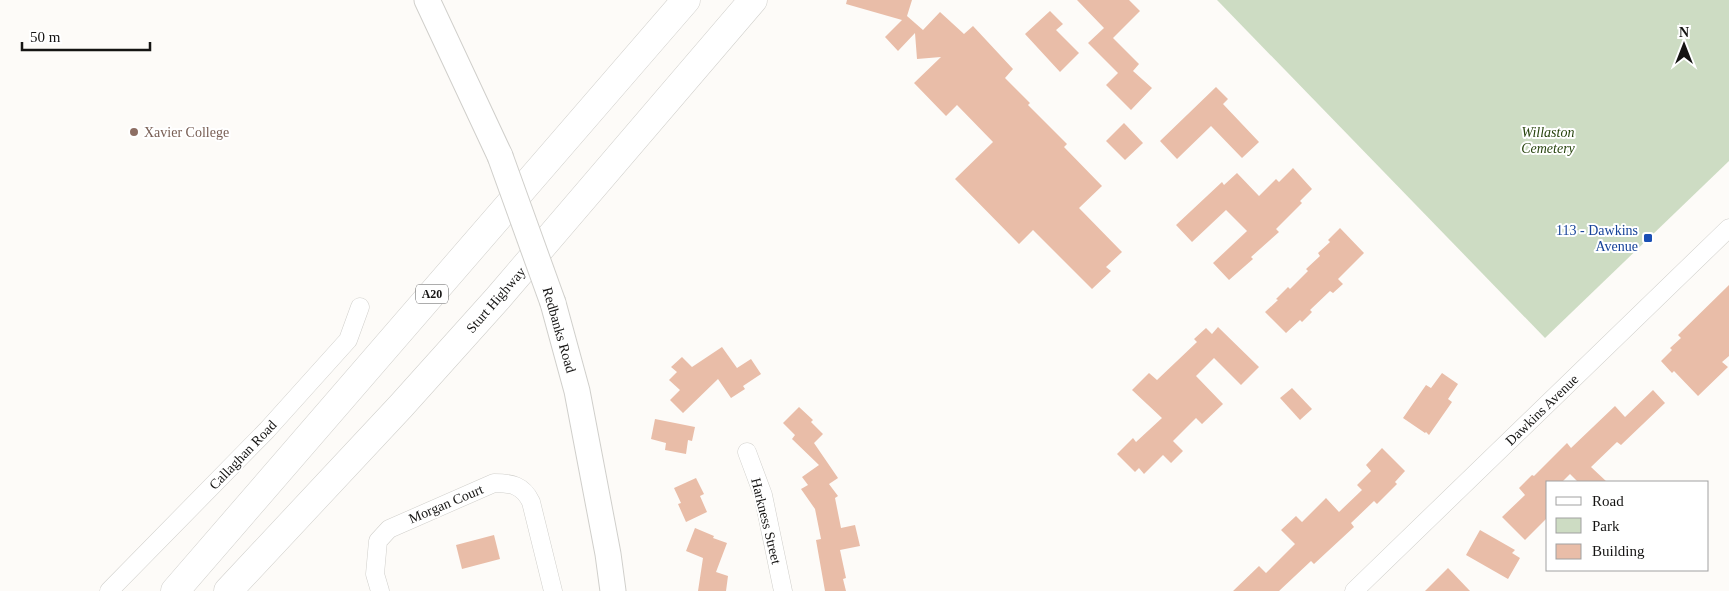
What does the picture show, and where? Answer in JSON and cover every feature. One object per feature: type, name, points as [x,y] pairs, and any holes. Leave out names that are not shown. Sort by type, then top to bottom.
[{"type":"highway","name":"A20","points":[[175,591],[686,0]]},
{"type":"highway","name":"Sturt Highway","points":[[228,591],[401,406],[498,298],[753,0]]},
{"type":"main road","name":"Redbanks Road","points":[[427,0],[500,156],[552,303],[577,391],[608,554],[612,591]]},
{"type":"street","name":"Dawkins Avenue","points":[[1354,591],[1729,228]]},
{"type":"street","name":"Callaghan Road","points":[[109,591],[267,430],[348,340],[360,307]]},
{"type":"street","name":"Harkness Street","points":[[746,452],[763,495],[783,591]]},
{"type":"street","name":"Morgan Court","points":[[380,591],[375,574],[378,541],[390,529],[494,483],[516,486],[527,493],[554,591]]},
{"type":"green space","name":"Willaston Cemetery","points":[[1217,0],[1729,0],[1729,161],[1545,338]]},
{"type":"building","points":[[847,0],[912,0],[907,16],[923,30],[940,12],[964,34],[973,26],[1013,69],[1005,78],[1030,103],[1028,105],[1067,144],[1064,147],[1102,186],[1079,208],[1122,252],[1106,267],[1111,271],[1092,289],[1033,230],[1019,244],[955,179],[993,142],[957,105],[946,116],[914,83],[941,57],[917,59],[915,33],[898,51],[885,37],[902,20],[846,4]]},
{"type":"building","points":[[1077,0],[1129,0],[1140,11],[1113,38],[1139,64],[1133,71],[1152,88],[1131,110],[1106,85],[1118,73],[1088,43],[1104,28]]},
{"type":"building","points":[[1050,11],[1063,24],[1056,30],[1079,53],[1060,72],[1025,34]]},
{"type":"building","points":[[1216,87],[1228,99],[1223,104],[1259,142],[1242,158],[1211,126],[1177,159],[1160,141]]},
{"type":"building","points":[[1124,123],[1143,143],[1125,160],[1106,141]]},
{"type":"building","points":[[1293,168],[1312,189],[1300,201],[1302,203],[1276,229],[1279,232],[1229,280],[1213,263],[1247,231],[1226,210],[1192,242],[1176,225],[1222,182],[1224,185],[1237,173],[1259,196],[1276,179],[1279,182]]},
{"type":"building","points":[[1340,228],[1364,253],[1338,279],[1343,284],[1333,293],[1330,291],[1310,310],[1312,312],[1302,322],[1300,320],[1286,333],[1265,312],[1288,287],[1290,289],[1308,271],[1306,269],[1320,256],[1318,253],[1330,242],[1328,240]]},
{"type":"building","points":[[1729,285],[1729,356],[1722,362],[1728,367],[1698,396],[1674,371],[1672,373],[1661,361],[1672,350],[1670,348],[1681,338],[1678,335]]},
{"type":"building","points":[[1218,327],[1259,367],[1241,385],[1214,358],[1196,376],[1223,404],[1202,424],[1196,418],[1173,441],[1183,451],[1171,463],[1163,455],[1144,474],[1139,468],[1135,472],[1117,454],[1133,438],[1136,442],[1162,418],[1132,390],[1149,373],[1157,380],[1197,342],[1194,339],[1206,328],[1212,334]]},
{"type":"building","points":[[722,347],[737,368],[751,359],[761,374],[743,386],[745,389],[731,398],[718,379],[683,413],[670,400],[680,390],[669,380],[677,372],[671,367],[682,357],[692,367]]},
{"type":"building","points":[[1442,373],[1458,384],[1448,399],[1452,402],[1429,435],[1403,418],[1426,385],[1431,388]]},
{"type":"building","points":[[1292,388],[1312,409],[1300,420],[1280,398]]},
{"type":"building","points":[[1653,390],[1665,403],[1621,445],[1617,442],[1591,467],[1606,481],[1577,481],[1570,474],[1563,481],[1546,481],[1546,519],[1525,540],[1502,517],[1525,495],[1519,488],[1532,475],[1534,476],[1567,443],[1571,448],[1615,406],[1625,417]]},
{"type":"building","points":[[799,407],[813,420],[811,422],[823,434],[814,443],[838,478],[829,484],[838,496],[835,498],[841,528],[855,525],[860,546],[840,550],[846,578],[843,579],[846,591],[825,591],[816,540],[821,539],[815,509],[801,489],[808,485],[802,477],[819,465],[792,439],[795,435],[783,423]]},
{"type":"building","points":[[655,419],[695,427],[692,441],[688,440],[686,454],[665,450],[666,443],[651,439]]},
{"type":"building","points":[[1382,448],[1405,471],[1395,482],[1397,484],[1377,504],[1374,501],[1351,523],[1354,527],[1314,564],[1311,561],[1279,591],[1233,591],[1259,566],[1266,573],[1295,544],[1281,530],[1296,516],[1302,522],[1326,498],[1339,512],[1362,490],[1357,485],[1371,471],[1366,465]]},
{"type":"building","points":[[696,478],[704,494],[700,496],[707,512],[686,522],[678,504],[681,503],[674,488]]},
{"type":"building","points":[[695,528],[727,543],[716,572],[728,576],[726,591],[698,591],[703,558],[686,551]]},
{"type":"building","points":[[1480,530],[1515,550],[1512,553],[1520,558],[1508,579],[1466,555]]},
{"type":"building","points":[[494,535],[500,559],[462,569],[456,545]]},
{"type":"building","points":[[1448,568],[1470,591],[1425,591]]},
{"type":"place","name":"Xavier College","points":[[134,132]]},
{"type":"place","name":"113 - Dawkins Avenue","points":[[1648,238]]}]
